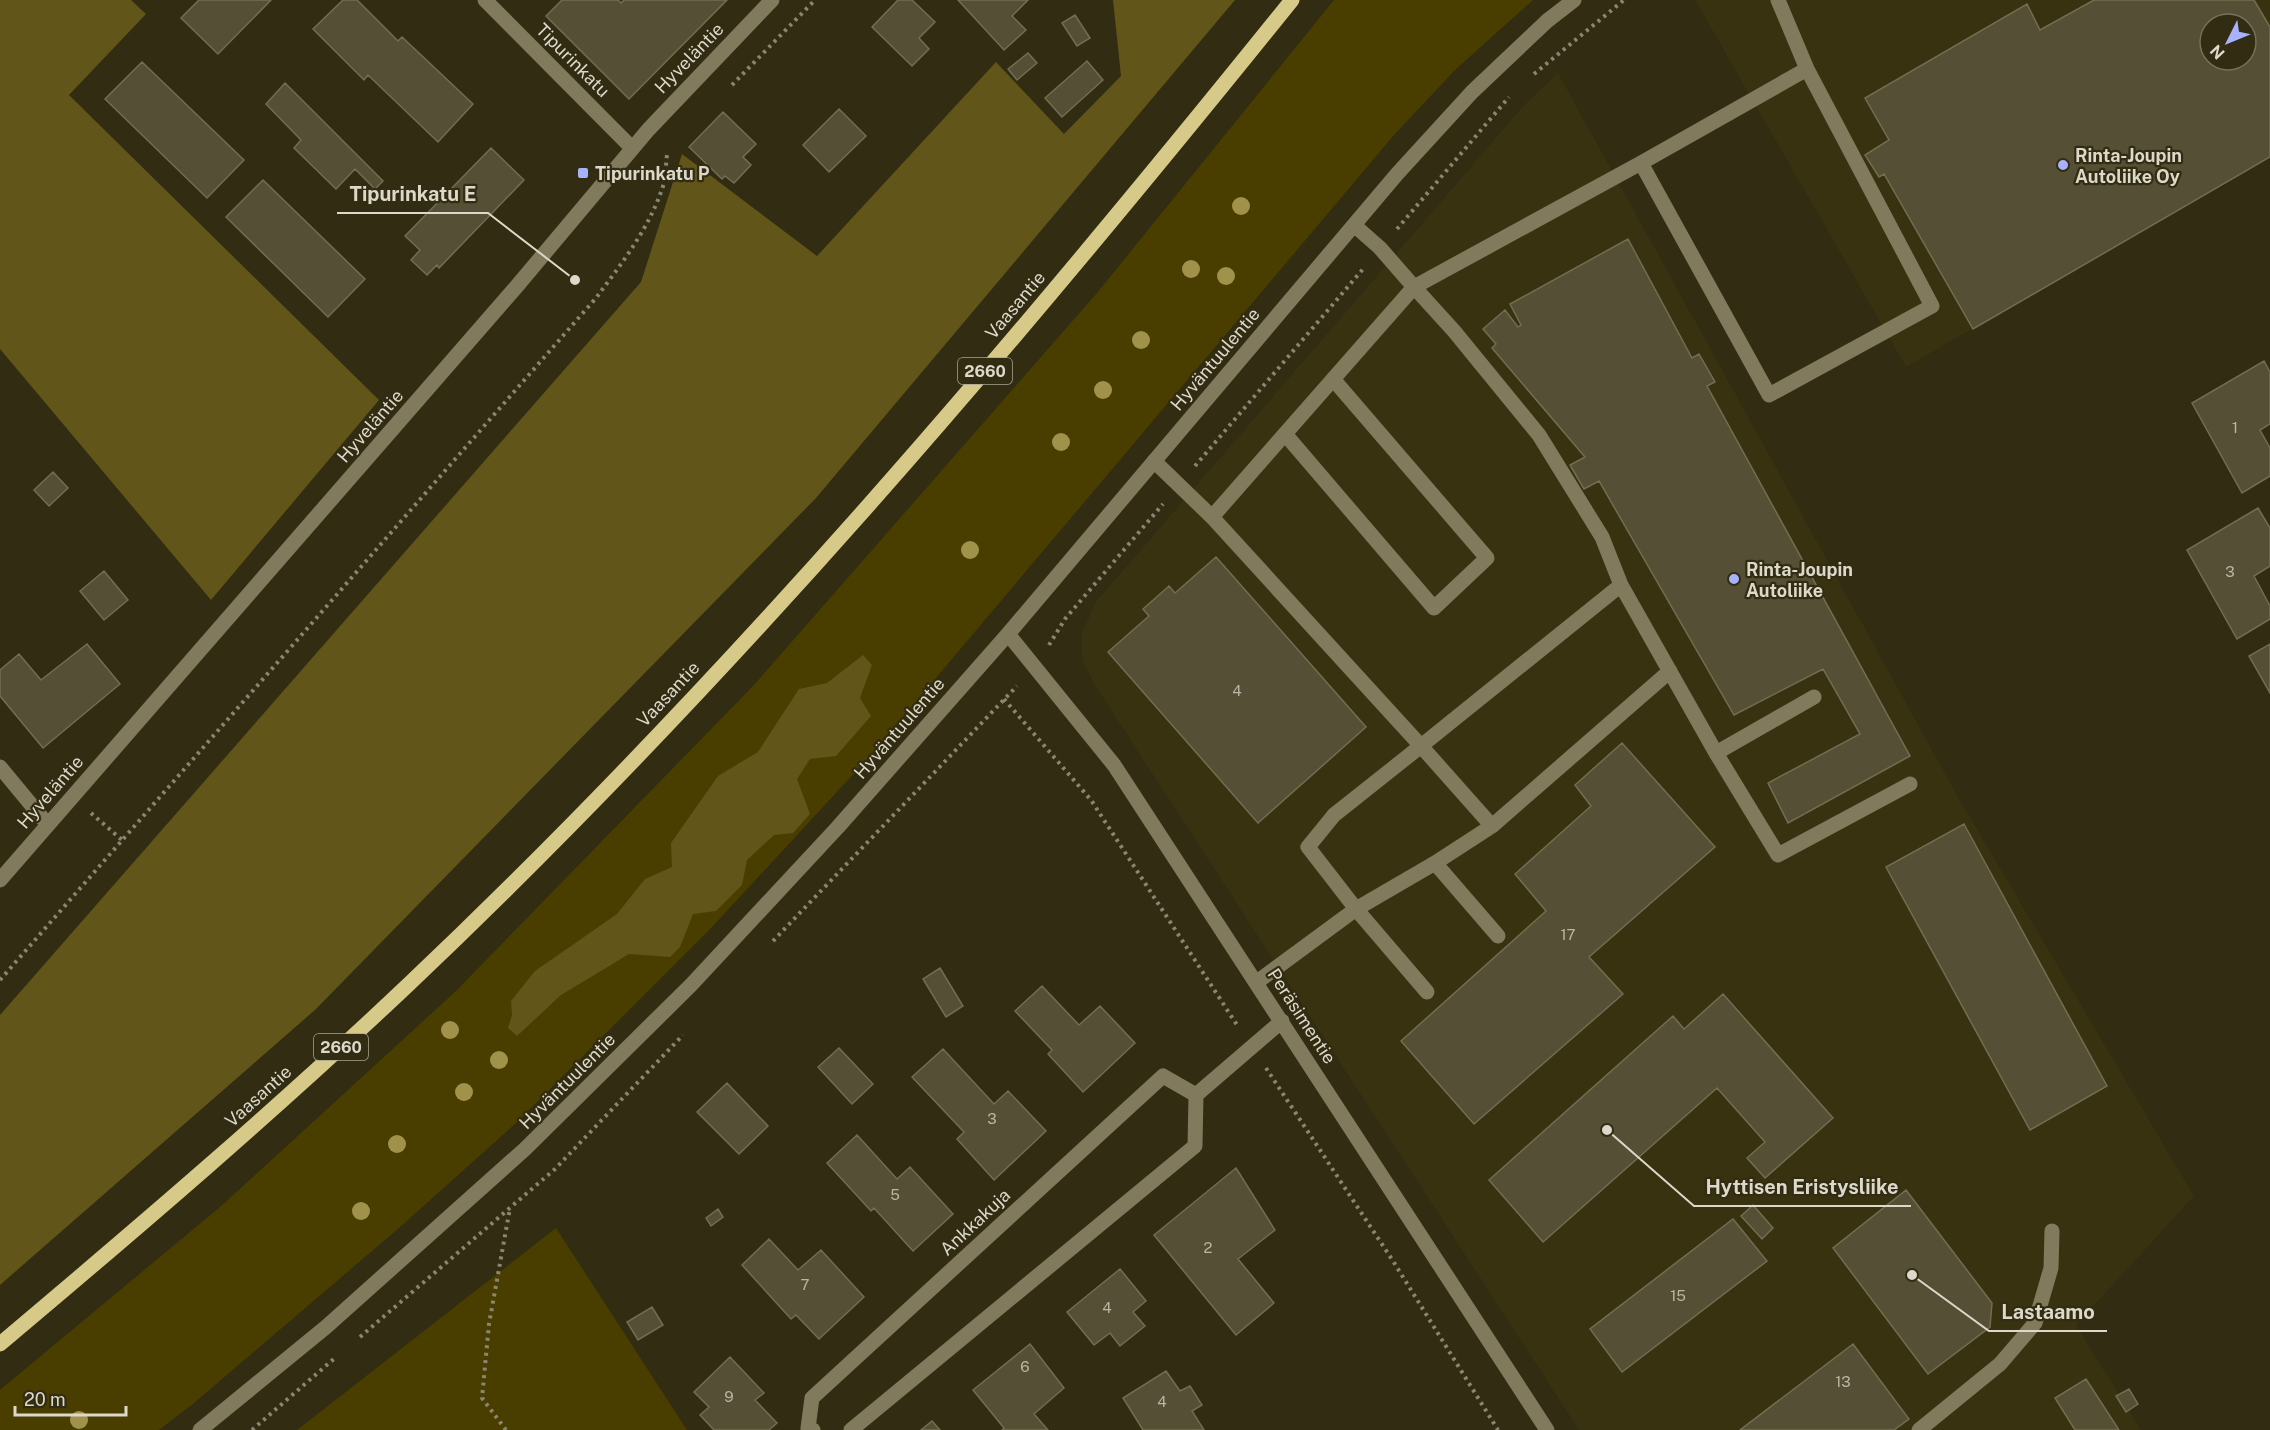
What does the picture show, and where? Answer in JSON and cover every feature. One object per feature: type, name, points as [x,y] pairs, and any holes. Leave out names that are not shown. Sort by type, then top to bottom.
[{"type":"main road","name":"Vaasantie","points":[[0,1344],[270,1112],[411,982],[662,729],[785,597],[938,426],[1120,212],[1292,0]]},
{"type":"street","name":"Tipurinkatu","points":[[485,0],[632,148]]},
{"type":"street","name":"Hyveläntie","points":[[0,880],[517,286],[632,148],[772,0]]},
{"type":"street","name":"Hyväntuulentie","points":[[200,1430],[326,1327],[525,1149],[691,985],[838,827],[1008,634],[1354,225],[1472,92],[1547,21],[1574,0]]},
{"type":"street","points":[[1641,164],[1769,395],[1932,306],[1807,69],[1778,0]]},
{"type":"street","points":[[1212,517],[1414,287],[1641,164],[1807,69]]},
{"type":"street","points":[[1354,225],[1380,248],[1454,331],[1539,435],[1602,537],[1621,585],[1716,753],[1778,855],[1910,784]]},
{"type":"street","points":[[1285,434],[1434,608],[1487,558],[1334,379]]},
{"type":"street","points":[[1154,461],[1212,517],[1492,826]]},
{"type":"street","points":[[1427,992],[1356,909],[1308,846],[1334,815],[1621,585]]},
{"type":"street","name":"Peräsimentie","points":[[1008,634],[1114,765],[1547,1430]]},
{"type":"street","points":[[1257,982],[1356,909],[1435,863],[1492,826],[1670,671]]},
{"type":"street","points":[[1716,753],[1814,698]]},
{"type":"street","points":[[0,767],[48,825]]},
{"type":"street","points":[[1435,863],[1498,936]]},
{"type":"street","points":[[851,1430],[1195,1146],[1196,1095],[1282,1021]]},
{"type":"street","name":"Ankkakuja","points":[[813,1430],[808,1428],[812,1398],[1162,1076],[1196,1095]]},
{"type":"street","points":[[1919,1430],[2000,1364],[2035,1323],[2051,1268],[2052,1231]]},
{"type":"path","points":[[725,93],[815,0]]},
{"type":"path","points":[[0,980],[596,298],[627,255],[653,212],[664,181],[667,152],[675,143]]},
{"type":"path","points":[[72,797],[122,840]]},
{"type":"path","points":[[506,1430],[482,1398],[489,1324],[510,1208]]},
{"type":"shaded area","points":[[0,0],[131,0],[146,14],[69,95],[379,400],[211,600],[0,349]]},
{"type":"shaded area","points":[[1113,0],[1235,0],[816,498],[316,1009],[0,1285],[0,1015],[641,282],[682,154],[817,256],[996,62],[1064,134],[1121,76]]},
{"type":"shaded area","points":[[1334,0],[1533,0],[1455,70],[1394,135],[871,755],[712,927],[515,1124],[399,1228],[194,1403],[159,1430],[0,1430],[0,1390],[220,1207],[456,991],[754,685],[1097,293]]},
{"type":"shaded area","name":"Rinta-Joupin Autoliike Oy","points":[[1695,0],[2270,0],[2270,157],[1906,367]]},
{"type":"shaded area","points":[[1558,73],[1958,797],[2194,1196],[2076,1325],[2141,1430],[1579,1430],[1096,687],[1082,660],[1082,633],[1095,603],[1526,103]]},
{"type":"shaded area","points":[[863,655],[872,665],[860,698],[871,716],[836,756],[810,759],[797,779],[810,814],[793,833],[774,835],[747,860],[742,885],[716,911],[693,914],[680,947],[670,957],[629,954],[561,995],[517,1036],[508,1028],[512,1015],[511,1001],[535,971],[617,914],[645,879],[672,867],[671,843],[718,776],[758,752],[799,689],[827,683]]},
{"type":"shaded area","points":[[556,1228],[687,1430],[297,1430]]},
{"type":"building","points":[[199,0],[271,0],[218,54],[181,18]]},
{"type":"building","points":[[343,0],[357,0],[398,41],[402,37],[473,104],[438,142],[368,75],[364,80],[313,29]]},
{"type":"building","points":[[562,0],[618,0],[621,3],[624,0],[727,0],[629,99],[546,16]]},
{"type":"building","points":[[898,0],[912,0],[935,22],[919,38],[929,49],[912,66],[872,27]]},
{"type":"building","points":[[958,0],[1028,0],[1012,16],[1026,30],[1004,50]]},
{"type":"building","name":"Rinta-Joupin Autoliike Oy","points":[[2094,0],[2254,0],[2270,27],[2270,157],[1973,329],[1884,174],[1879,177],[1865,155],[1889,140],[1865,98],[2027,4],[2040,30]]},
{"type":"building","points":[[1075,15],[1090,38],[1077,46],[1062,23]]},
{"type":"building","points":[[1028,53],[1037,63],[1017,80],[1008,69]]},
{"type":"building","points":[[1087,61],[1103,80],[1062,117],[1045,98]]},
{"type":"building","points":[[142,62],[244,160],[207,198],[105,99]]},
{"type":"building","points":[[285,83],[383,181],[375,189],[355,169],[336,189],[294,148],[301,140],[266,104]]},
{"type":"building","points":[[839,109],[866,136],[829,172],[803,145]]},
{"type":"building","points":[[723,112],[756,144],[743,157],[751,165],[734,183],[725,176],[722,179],[689,147]]},
{"type":"building","points":[[491,148],[524,180],[439,268],[437,265],[427,275],[411,260],[420,250],[405,236]]},
{"type":"building","points":[[263,180],[365,279],[328,317],[226,217]]},
{"type":"building","name":"Rinta-Joupin Autoliike","points":[[1628,239],[1692,358],[1699,354],[1715,382],[1707,386],[1910,756],[1788,823],[1768,783],[1860,734],[1823,669],[1734,715],[1599,481],[1584,489],[1570,465],[1585,457],[1492,348],[1496,344],[1483,329],[1505,310],[1518,327],[1521,325],[1510,304]]},
{"type":"building","points":[[2264,361],[2270,372],[2270,424],[2260,430],[2270,448],[2270,476],[2242,493],[2192,403]]},
{"type":"building","points":[[53,472],[68,488],[49,506],[34,490]]},
{"type":"building","points":[[2258,508],[2270,528],[2270,566],[2254,576],[2270,606],[2270,619],[2237,639],[2187,550]]},
{"type":"building","points":[[1216,557],[1366,727],[1258,823],[1108,652],[1149,616],[1143,609],[1169,586],[1175,593]]},
{"type":"building","points":[[104,571],[128,600],[104,620],[80,591]]},
{"type":"building","points":[[87,644],[120,684],[43,748],[0,696],[0,670],[19,654],[41,680]]},
{"type":"building","points":[[2270,644],[2270,693],[2249,656]]},
{"type":"building","points":[[1622,743],[1715,847],[1589,957],[1623,994],[1474,1124],[1401,1041],[1546,911],[1515,874],[1591,806],[1575,785]]},
{"type":"building","points":[[1964,824],[2107,1086],[2030,1130],[1886,867]]},
{"type":"building","points":[[940,968],[963,1006],[946,1017],[923,979]]},
{"type":"building","points":[[1042,986],[1079,1025],[1100,1006],[1135,1043],[1083,1092],[1048,1054],[1052,1050],[1015,1011]]},
{"type":"building","points":[[1723,994],[1833,1118],[1765,1178],[1747,1158],[1765,1142],[1717,1088],[1543,1242],[1489,1180],[1673,1016],[1684,1029]]},
{"type":"building","points":[[839,1048],[873,1084],[852,1104],[818,1067]]},
{"type":"building","points":[[943,1049],[994,1104],[1008,1091],[1046,1131],[994,1180],[957,1139],[964,1132],[912,1077]]},
{"type":"building","points":[[727,1083],[768,1126],[739,1154],[697,1112]]},
{"type":"building","points":[[857,1135],[897,1179],[910,1167],[953,1214],[913,1251],[874,1208],[871,1211],[827,1163]]},
{"type":"building","points":[[1236,1168],[1275,1230],[1238,1259],[1274,1303],[1236,1335],[1154,1235]]},
{"type":"building","points":[[1906,1190],[1992,1303],[1990,1327],[1928,1374],[1833,1248]]},
{"type":"building","points":[[1753,1205],[1773,1228],[1762,1239],[1741,1216]]},
{"type":"building","points":[[718,1209],[723,1217],[711,1226],[706,1218]]},
{"type":"building","points":[[1733,1219],[1767,1261],[1622,1372],[1590,1329]]},
{"type":"building","points":[[769,1239],[798,1270],[821,1250],[864,1297],[819,1339],[796,1315],[791,1319],[742,1265]]},
{"type":"building","points":[[1120,1269],[1146,1301],[1133,1312],[1145,1326],[1120,1346],[1110,1333],[1094,1345],[1067,1312]]},
{"type":"building","points":[[652,1307],[663,1325],[638,1340],[627,1322]]},
{"type":"building","points":[[1030,1344],[1064,1388],[1034,1414],[1048,1430],[1002,1430],[1004,1428],[973,1390]]},
{"type":"building","points":[[1853,1344],[1909,1419],[1894,1430],[1740,1430]]},
{"type":"building","points":[[730,1357],[764,1393],[755,1400],[777,1423],[769,1430],[714,1430],[700,1415],[709,1407],[694,1392]]},
{"type":"building","points":[[1166,1371],[1180,1391],[1190,1386],[1202,1405],[1192,1411],[1204,1430],[1143,1430],[1123,1398]]},
{"type":"building","points":[[2086,1379],[2119,1430],[2075,1430],[2055,1398]]},
{"type":"building","points":[[2129,1389],[2138,1404],[2126,1412],[2116,1396]]},
{"type":"building","points":[[932,1421],[940,1430],[921,1430]]},
{"type":"place","name":"Rinta-Joupin Autoliike Oy","points":[[2063,165]]},
{"type":"place","name":"Tipurinkatu P","points":[[583,173]]},
{"type":"place","name":"Tipurinkatu E","points":[[575,280]]},
{"type":"place","name":"Rinta-Joupin Autoliike","points":[[1734,579]]},
{"type":"place","name":"Hyttisen Eristysliike","points":[[1607,1130]]},
{"type":"place","name":"Lastaamo","points":[[1912,1275]]}]
